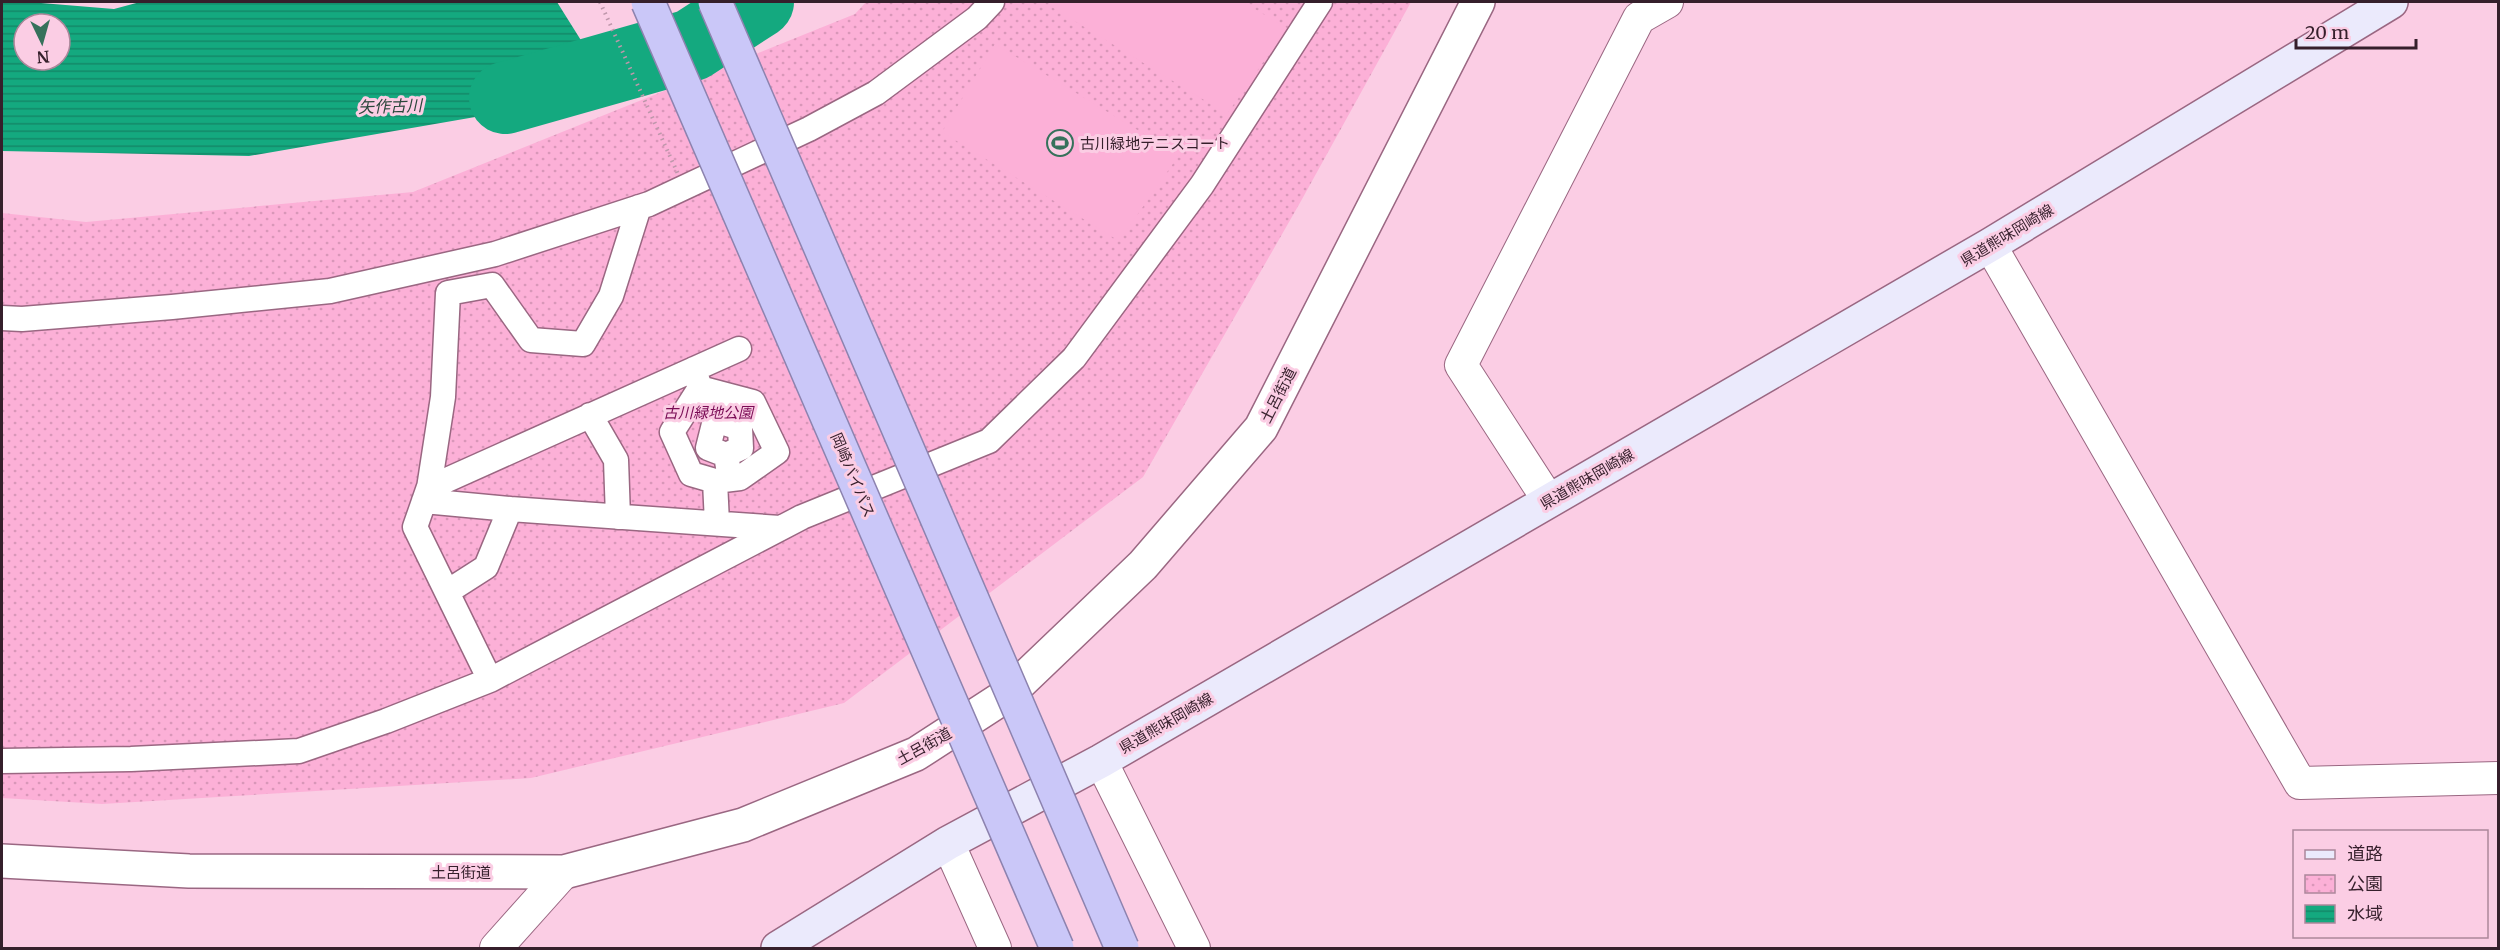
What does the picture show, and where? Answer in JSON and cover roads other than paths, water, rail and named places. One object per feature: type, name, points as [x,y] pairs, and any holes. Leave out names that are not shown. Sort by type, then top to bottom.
[{"type":"highway","name":"岡崎バイパス","points":[[648,2],[1057,948]]},
{"type":"highway","points":[[715,2],[1122,948]]},
{"type":"main road","name":"県道熊味岡崎線","points":[[778,948],[948,843],[1101,761],[1990,245],[2391,2]]},
{"type":"street","points":[[2,318],[22,319],[172,308],[330,291],[495,254],[639,207],[809,129],[876,93],[977,18],[992,2]]},
{"type":"street","points":[[2,762],[131,759],[298,750],[386,721],[490,680],[802,517],[989,441],[1074,358],[1202,185],[1320,2]]},
{"type":"street","name":"土呂街道","points":[[2,861],[189,871],[564,872],[743,825],[916,754],[1007,694],[1135,573],[1261,428],[1478,2]]},
{"type":"street","points":[[1549,501],[1461,365],[1639,18],[1668,2]]},
{"type":"street","points":[[427,493],[443,397],[448,293],[492,285],[531,340],[583,344],[611,296],[639,207]]},
{"type":"street","points":[[1990,245],[2300,783],[2499,778]]},
{"type":"street","points":[[490,680],[415,527],[429,488],[590,415],[697,379],[738,349]]},
{"type":"street","points":[[697,379],[715,420],[740,428],[741,448],[726,455],[717,523]]},
{"type":"street","points":[[697,379],[753,402],[777,452],[740,478],[723,480],[691,474],[672,432],[697,379]]},
{"type":"street","points":[[590,415],[616,460],[618,517]]},
{"type":"street","points":[[427,493],[510,509],[780,528]]},
{"type":"street","points":[[447,592],[486,567],[510,509]]},
{"type":"street","points":[[1101,761],[1194,948]]},
{"type":"street","points":[[948,843],[995,948]]},
{"type":"street","points":[[496,948],[564,872]]},
{"type":"water","points":[[2,2],[114,9],[140,2],[557,2],[614,93],[249,156],[2,151]]},
{"type":"water","points":[[762,2],[790,2],[770,18]]},
{"type":"waterway","name":"矢作古川","points":[[505,98],[692,45],[758,2]]},
{"type":"place","name":"古川緑地テニスコート","points":[[1060,143]]},
{"type":"park label","name":"古川緑地公園","points":[[708,412]]}]
